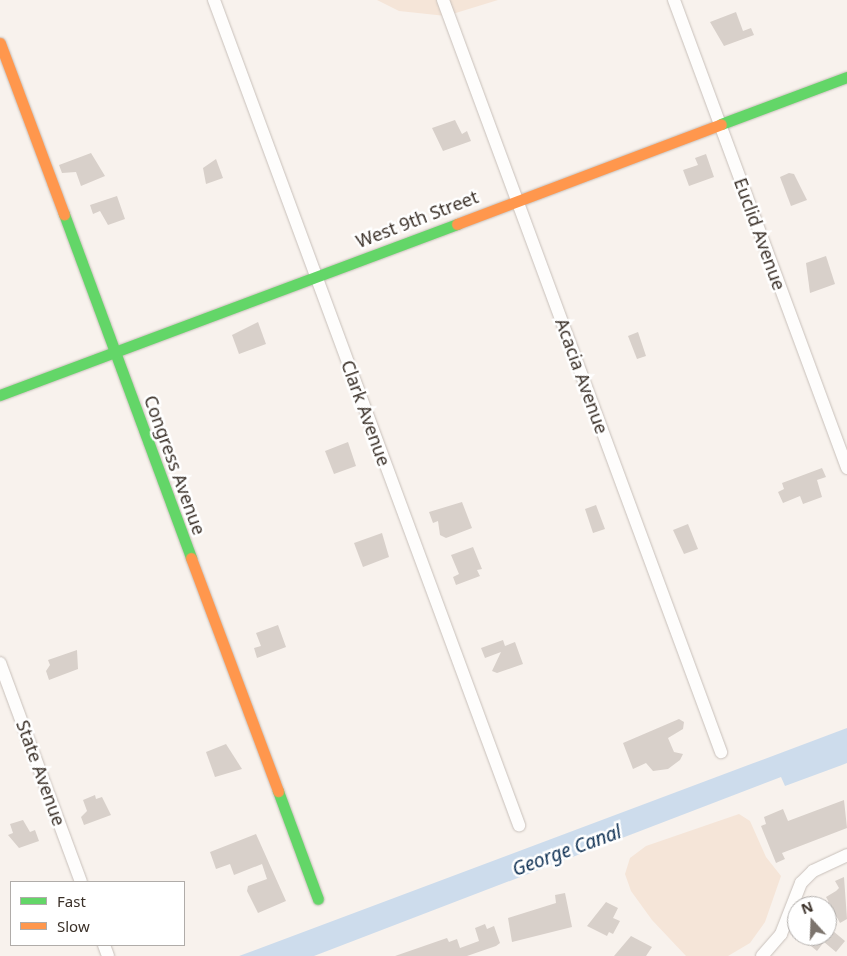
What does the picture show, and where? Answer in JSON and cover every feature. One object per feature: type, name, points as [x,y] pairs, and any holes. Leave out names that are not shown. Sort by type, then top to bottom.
[{"type":"street","name":"Clark Avenue","points":[[214,0],[519,825]]},
{"type":"street","name":"Acacia Avenue","points":[[443,0],[721,752]]},
{"type":"street","name":"Euclid Avenue","points":[[674,0],[847,468]]},
{"type":"street","name":"Congress Avenue","points":[[0,43],[318,899]]},
{"type":"street","name":"West 9th Street","points":[[0,395],[847,77]]},
{"type":"street","name":"State Avenue","points":[[0,663],[81,881]]},
{"type":"street","points":[[762,956],[781,934],[801,883],[813,871],[847,855]]},
{"type":"shaded area","points":[[377,0],[498,0],[446,16],[399,11]]},
{"type":"shaded area","points":[[739,814],[750,821],[766,857],[781,876],[765,922],[750,943],[728,956],[686,956],[652,920],[631,891],[625,874],[630,858],[646,846]]},
{"type":"water","name":"George Canal","points":[[847,728],[847,763],[842,765],[785,786],[781,777],[314,956],[239,956]]},
{"type":"building","points":[[736,12],[743,31],[751,28],[754,35],[724,46],[710,22]]},
{"type":"building","points":[[455,120],[462,134],[467,131],[471,141],[443,151],[432,128]]},
{"type":"building","points":[[91,153],[105,176],[81,186],[76,172],[62,173],[59,165]]},
{"type":"building","points":[[706,154],[714,177],[689,186],[683,170],[698,165],[695,158]]},
{"type":"building","points":[[216,159],[223,178],[206,184],[203,168]]},
{"type":"building","points":[[789,173],[794,174],[807,200],[791,206],[780,177]]},
{"type":"building","points":[[117,196],[125,219],[108,225],[100,211],[93,214],[90,205]]},
{"type":"building","points":[[826,256],[835,284],[810,293],[806,263]]},
{"type":"building","points":[[258,322],[266,344],[239,354],[232,335]]},
{"type":"building","points":[[638,332],[646,356],[637,359],[628,336]]},
{"type":"building","points":[[348,442],[356,466],[334,474],[325,451]]},
{"type":"building","points":[[822,468],[826,477],[817,480],[822,497],[803,504],[800,496],[783,503],[778,492],[784,489],[782,483]]},
{"type":"building","points":[[462,502],[472,528],[446,538],[440,535],[438,521],[433,523],[429,512]]},
{"type":"building","points":[[596,505],[605,529],[593,533],[585,509]]},
{"type":"building","points":[[688,524],[698,549],[684,554],[673,530]]},
{"type":"building","points":[[382,533],[389,557],[363,567],[354,543]]},
{"type":"building","points":[[473,547],[482,569],[477,570],[480,576],[456,585],[453,577],[459,574],[451,555]]},
{"type":"building","points":[[278,625],[286,647],[257,658],[254,648],[261,646],[256,633]]},
{"type":"building","points":[[503,640],[505,646],[515,642],[523,664],[497,673],[492,671],[501,652],[485,658],[481,648]]},
{"type":"building","points":[[77,650],[78,669],[49,680],[46,671],[50,665],[48,660]]},
{"type":"building","points":[[679,719],[684,722],[683,729],[668,738],[674,752],[683,754],[680,760],[668,769],[653,771],[646,763],[633,769],[623,743]]},
{"type":"building","points":[[226,744],[242,769],[215,777],[206,752]]},
{"type":"building","points":[[95,795],[96,799],[102,797],[111,815],[84,825],[81,817],[87,811],[83,800]]},
{"type":"building","points":[[844,800],[847,828],[782,853],[785,859],[776,863],[761,826],[766,824],[764,817],[783,809],[788,821]]},
{"type":"building","points":[[23,820],[30,832],[35,830],[39,841],[19,848],[8,835],[13,833],[10,824]]},
{"type":"building","points":[[256,834],[286,901],[258,913],[247,891],[248,886],[267,879],[262,864],[234,875],[230,864],[216,869],[210,852]]},
{"type":"building","points":[[844,877],[847,919],[840,923],[837,917],[837,896],[828,896],[839,888],[835,881]]},
{"type":"building","points":[[565,893],[572,927],[512,942],[508,918],[556,903],[555,895]]},
{"type":"building","points":[[606,902],[618,908],[613,918],[620,921],[613,934],[609,932],[607,936],[587,926]]},
{"type":"building","points":[[485,924],[487,929],[494,926],[500,943],[496,946],[467,956],[395,956],[447,938],[449,942],[457,939],[460,948],[479,941],[475,928]]},
{"type":"building","points":[[837,934],[845,941],[836,952],[829,946],[837,946]]},
{"type":"building","points":[[631,936],[652,947],[646,956],[614,956]]},
{"type":"building","points":[[811,946],[821,946],[817,951]]},
{"type":"traffic: fast","points":[[721,124],[847,77]]},
{"type":"traffic: fast","points":[[64,214],[191,558]]},
{"type":"traffic: fast","points":[[0,395],[457,224]]},
{"type":"traffic: fast","points":[[278,791],[318,899]]},
{"type":"traffic: slow","points":[[0,43],[64,214]]},
{"type":"traffic: slow","points":[[457,224],[721,124]]},
{"type":"traffic: slow","points":[[191,558],[278,791]]}]
